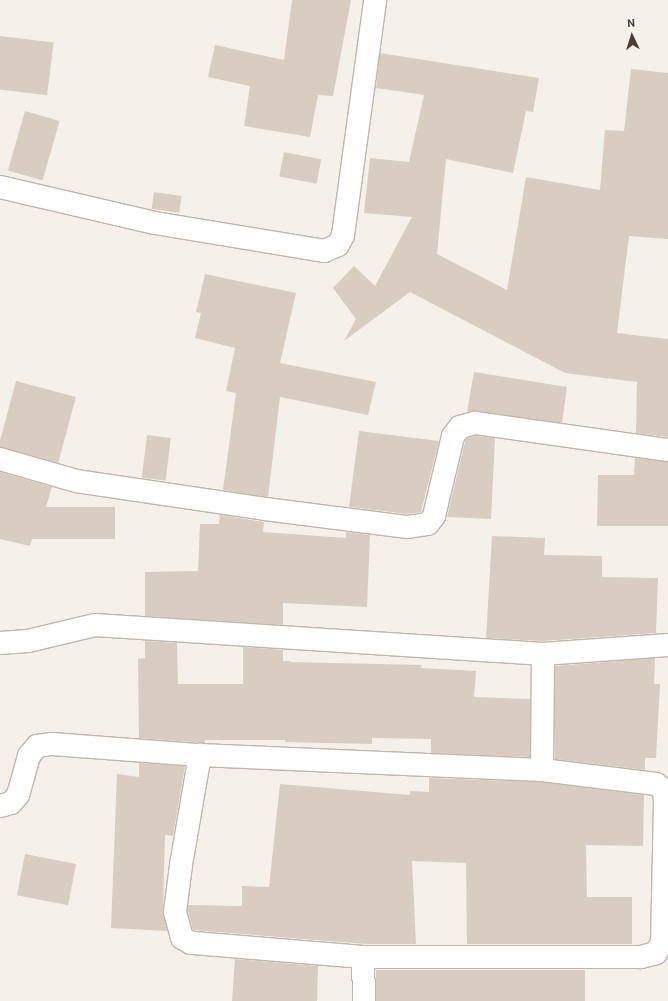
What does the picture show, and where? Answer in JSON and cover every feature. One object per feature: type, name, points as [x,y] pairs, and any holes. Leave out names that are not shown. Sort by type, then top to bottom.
[{"type":"street","points":[[0,186],[154,223],[324,251],[338,245],[343,235],[375,0]]},
{"type":"street","points":[[0,459],[76,480],[265,509],[408,527],[428,524],[434,516],[453,436],[460,427],[475,424],[668,450]]},
{"type":"street","points":[[0,644],[28,641],[95,625],[543,654],[668,645]]},
{"type":"street","points":[[542,770],[543,654]]},
{"type":"street","points":[[0,806],[11,803],[18,795],[29,756],[37,746],[52,744],[200,754],[542,770],[656,784],[664,790],[665,802],[662,942],[656,953],[642,957],[363,957],[191,943],[182,938],[175,912],[181,865],[200,754]]},
{"type":"street","points":[[363,957],[364,1001]]},
{"type":"building","points":[[292,0],[351,0],[333,96],[318,95],[310,137],[244,126],[250,86],[208,77],[215,45],[284,60]]},
{"type":"building","points":[[0,36],[54,43],[47,95],[0,89]]},
{"type":"building","points":[[380,53],[539,78],[533,112],[526,111],[513,173],[446,159],[437,254],[507,290],[526,177],[600,190],[605,130],[624,131],[631,69],[668,73],[668,239],[629,236],[617,333],[668,339],[668,437],[636,433],[637,382],[565,373],[410,292],[344,341],[356,319],[333,288],[354,266],[375,286],[412,217],[364,213],[370,158],[409,162],[424,95],[376,88]]},
{"type":"building","points":[[25,111],[60,121],[43,181],[8,171]]},
{"type":"building","points":[[284,152],[321,159],[317,184],[279,177]]},
{"type":"building","points":[[154,192],[182,196],[179,213],[152,209]]},
{"type":"building","points":[[205,274],[296,293],[280,363],[376,382],[368,415],[280,397],[268,497],[223,490],[236,393],[226,391],[235,348],[195,338],[201,313],[196,312]]},
{"type":"building","points":[[474,372],[567,387],[562,423],[477,411],[467,412]]},
{"type":"building","points":[[16,381],[76,397],[58,463],[0,447],[0,441]]},
{"type":"building","points":[[359,431],[439,441],[421,512],[408,514],[349,507]]},
{"type":"building","points":[[147,435],[171,438],[166,481],[142,478]]},
{"type":"building","points":[[476,436],[495,438],[491,519],[447,517],[465,442],[467,438]]},
{"type":"building","points":[[635,458],[668,462],[668,526],[597,526],[598,475],[634,475]]},
{"type":"building","points":[[0,472],[52,487],[46,507],[115,507],[115,539],[32,539],[30,546],[0,539]]},
{"type":"building","points":[[220,515],[264,522],[263,532],[346,538],[346,532],[370,535],[367,607],[283,603],[283,625],[145,616],[145,572],[198,571],[200,524],[219,524]]},
{"type":"building","points":[[492,536],[545,538],[544,555],[602,556],[602,577],[658,578],[656,633],[543,641],[486,638]]},
{"type":"building","points":[[145,641],[177,643],[178,684],[243,684],[243,647],[283,650],[283,661],[290,662],[422,665],[421,668],[476,671],[474,697],[530,699],[530,757],[431,753],[431,739],[372,738],[372,744],[285,742],[285,740],[205,740],[205,743],[139,738],[138,659],[145,658]]},
{"type":"building","points":[[655,658],[654,684],[660,684],[656,758],[645,758],[645,770],[555,759],[555,666]]},
{"type":"building","points":[[139,763],[185,766],[173,836],[165,835],[163,911],[167,931],[111,928],[117,774],[139,777]]},
{"type":"building","points":[[429,778],[541,782],[644,795],[643,846],[586,845],[587,897],[632,897],[632,944],[467,944],[466,863],[412,861],[416,944],[366,944],[193,930],[188,905],[242,906],[242,886],[269,887],[280,784],[410,795],[410,791],[429,792]]},
{"type":"building","points":[[25,854],[76,864],[68,905],[17,895]]},
{"type":"building","points":[[235,959],[318,966],[317,1001],[232,1001]]},
{"type":"building","points":[[376,970],[585,970],[585,1001],[376,1001]]}]
